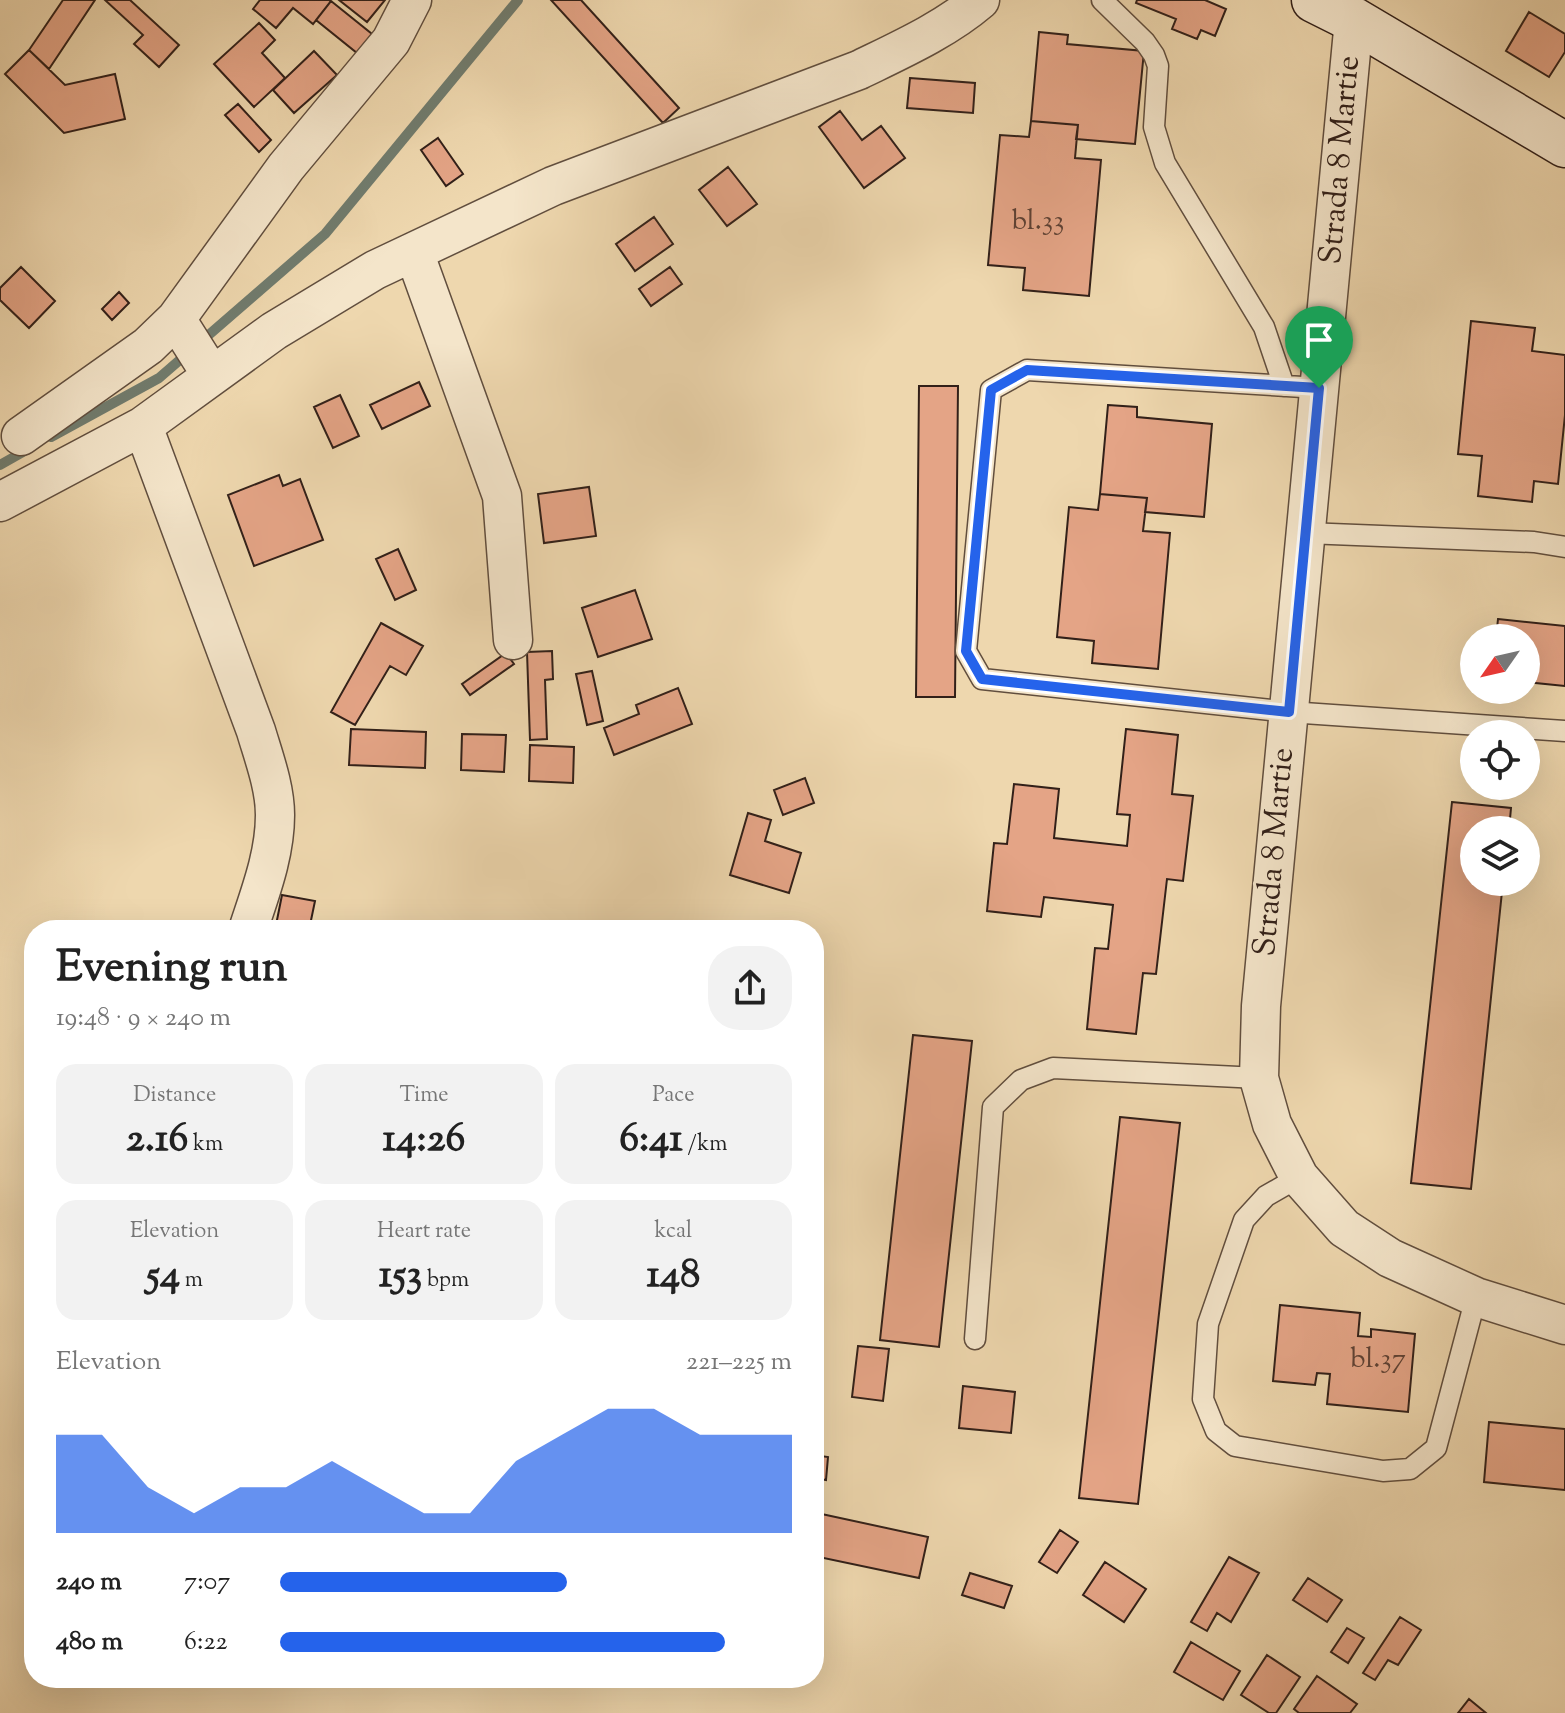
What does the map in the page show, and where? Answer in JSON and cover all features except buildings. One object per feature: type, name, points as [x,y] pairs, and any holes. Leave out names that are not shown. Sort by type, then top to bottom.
[{"type":"main road","points":[[1314,0],[1354,20],[1565,145]]},
{"type":"street","points":[[21,436],[178,322],[286,167],[391,41],[412,0]]},
{"type":"street","points":[[0,502],[143,426],[210,372],[375,270],[553,186],[859,70],[917,41],[966,12],[980,0]]},
{"type":"street","name":"Strada 8 Martie","points":[[1354,20],[1302,387],[1306,533],[1261,1006],[1259,1078],[1272,1124],[1299,1177],[1344,1228],[1390,1258],[1476,1297],[1565,1325]]},
{"type":"street","points":[[414,252],[502,496],[513,640]]},
{"type":"street","points":[[178,322],[210,372]]},
{"type":"street","points":[[143,426],[269,772],[275,814],[270,860],[251,920]]},
{"type":"lane","points":[[1102,0],[1154,55],[1158,66],[1154,127],[1165,163],[1302,387]]},
{"type":"lane","points":[[1302,387],[1027,370],[991,390],[966,651],[982,679],[1289,712],[1565,731]]},
{"type":"lane","points":[[1306,533],[1534,542],[1565,547]]},
{"type":"lane","points":[[975,1339],[993,1107],[1021,1080],[1053,1068],[1259,1078]]},
{"type":"lane","points":[[1299,1177],[1266,1196],[1244,1220],[1208,1324],[1203,1399],[1216,1431],[1235,1446],[1383,1471],[1410,1469],[1436,1448],[1476,1297]]},
{"type":"waterway","points":[[51,437],[159,378],[325,234],[518,0]]},
{"type":"waterway","points":[[0,465],[30,448]]},
{"type":"route","points":[[1027,370],[1319,388],[1289,712],[982,679],[966,651],[991,390],[1027,370]]}]
